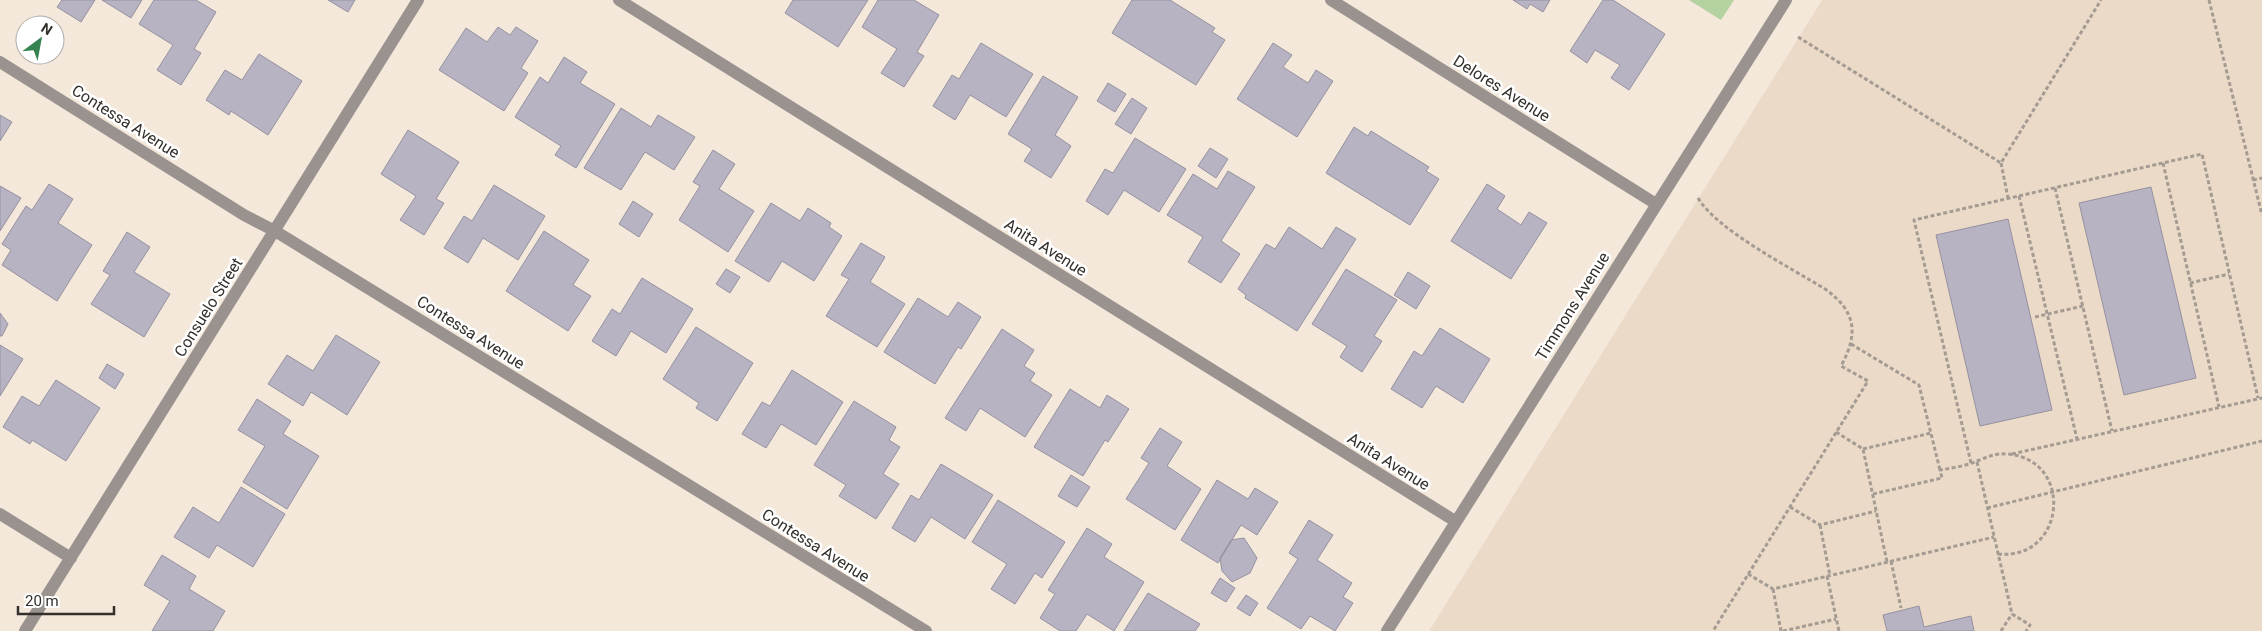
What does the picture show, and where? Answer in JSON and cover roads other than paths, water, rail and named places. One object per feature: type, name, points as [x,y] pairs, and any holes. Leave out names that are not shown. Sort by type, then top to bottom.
[{"type":"street","name":"Consuelo Street","points":[[25,631],[418,0]]},
{"type":"street","name":"Anita Avenue","points":[[619,0],[1455,521]]},
{"type":"street","name":"Delores Avenue","points":[[1331,0],[1656,204]]},
{"type":"street","name":"Timmons Avenue","points":[[1387,631],[1786,0]]},
{"type":"street","name":"Contessa Avenue","points":[[0,62],[244,215],[275,231],[926,631]]},
{"type":"street","points":[[0,514],[71,558]]}]
